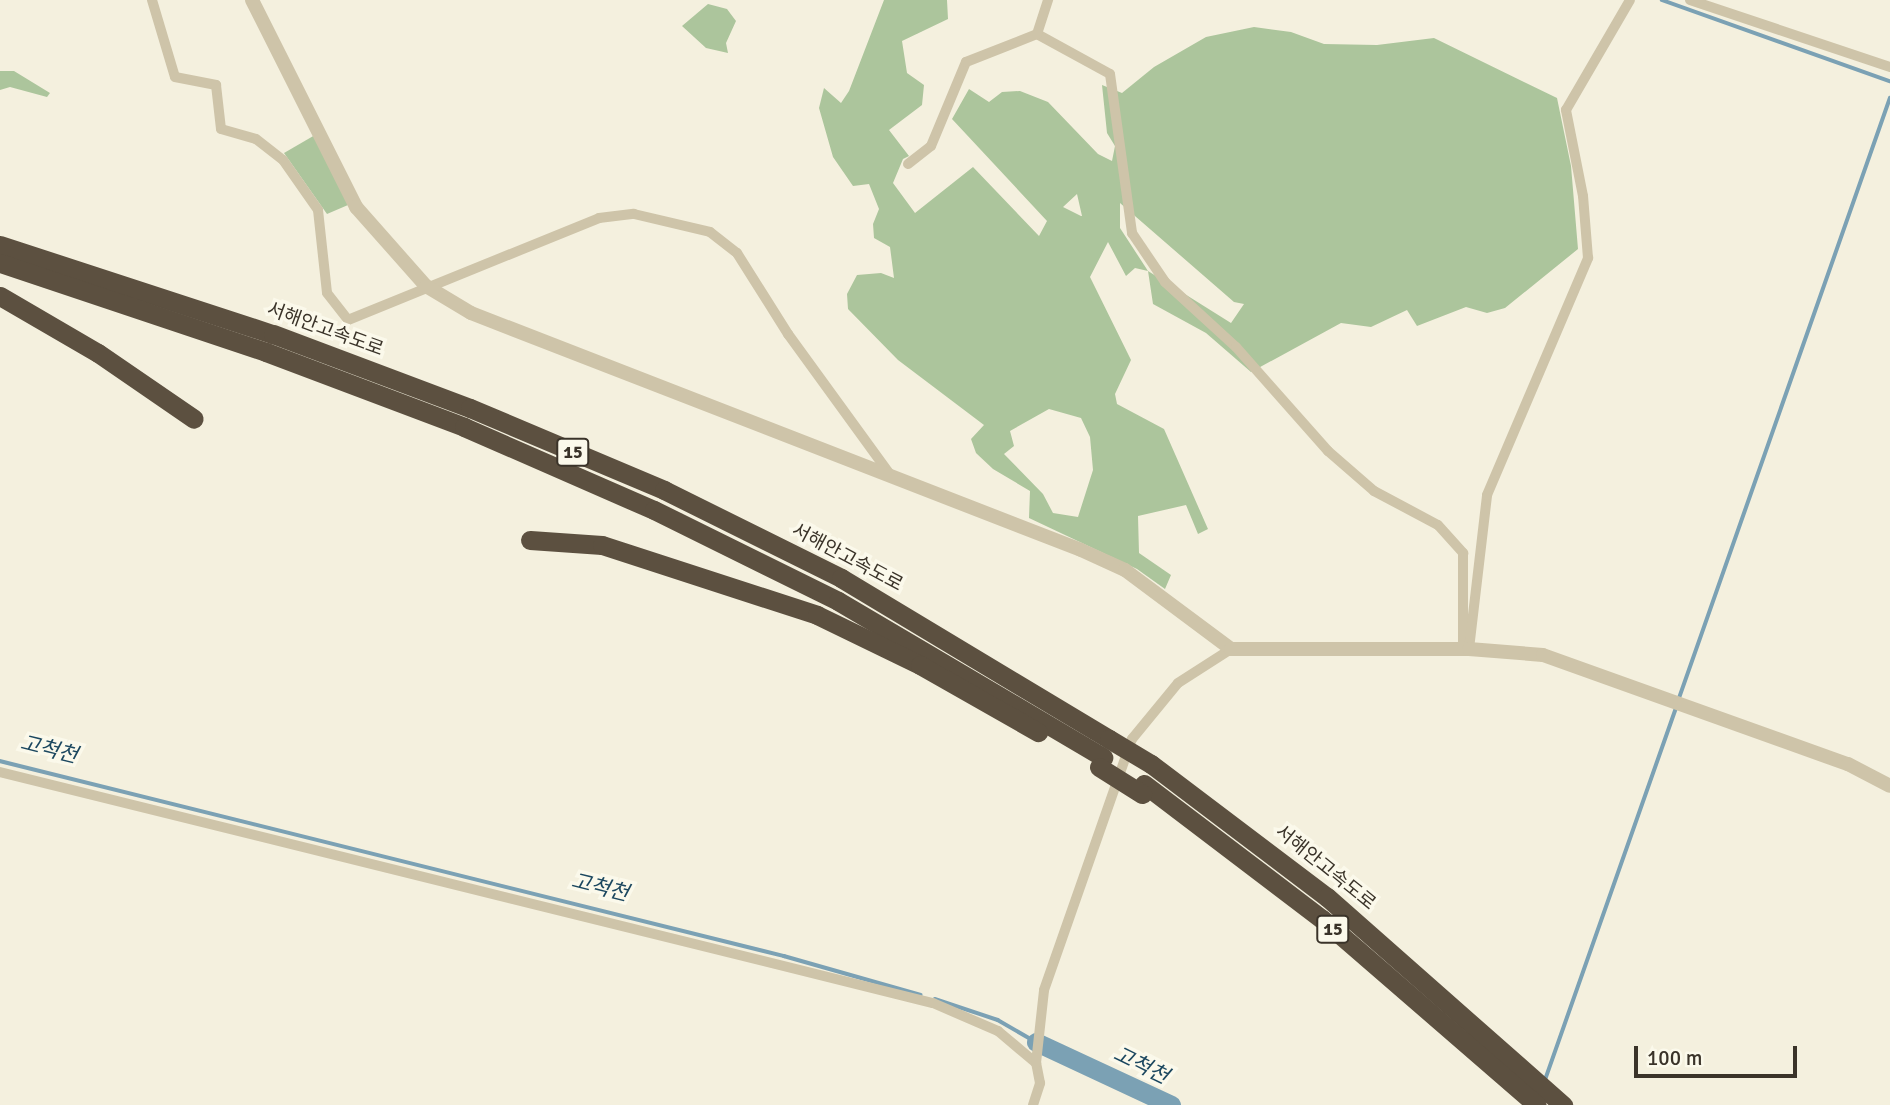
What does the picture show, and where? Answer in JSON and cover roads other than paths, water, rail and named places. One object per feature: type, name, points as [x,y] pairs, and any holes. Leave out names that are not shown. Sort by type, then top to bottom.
[{"type":"highway","name":"서해안고속도로","points":[[0,245],[285,339],[470,408],[664,490],[841,578],[1104,754],[1143,789],[1212,833],[1322,919],[1514,1084],[1550,1101]]},
{"type":"highway","name":"서해안고속도로","points":[[0,263],[266,352],[464,427],[654,510],[838,601],[1104,754],[1151,764],[1327,897],[1520,1064],[1550,1101]]},
{"type":"highway","points":[[0,296],[98,353],[194,419]]},
{"type":"highway","points":[[530,540],[602,545],[817,615],[1104,754]]},
{"type":"street","points":[[152,0],[175,77],[216,85],[221,129],[256,139],[283,160],[318,210],[327,293],[348,320],[426,286],[599,218],[634,214],[710,232],[737,253],[788,334],[892,477]]},
{"type":"street","points":[[252,0],[356,207],[426,286],[471,313],[1125,570],[1231,649]]},
{"type":"street","points":[[1037,34],[1048,0]]},
{"type":"street","points":[[1466,649],[1487,495],[1588,258],[1583,196],[1566,110],[1630,0]]},
{"type":"street","points":[[1689,0],[1890,68]]},
{"type":"street","points":[[908,164],[931,146],[966,62],[1037,34]]},
{"type":"street","points":[[1037,34],[1110,74],[1132,233],[1165,282],[1236,347],[1328,451],[1374,491],[1438,524],[1462,553],[1466,649]]},
{"type":"street","points":[[1033,1105],[1040,1083],[1037,1059],[1043,1024],[1044,990],[1132,740],[1178,683],[1231,649],[1466,649],[1544,656],[1848,764],[1890,786]]},
{"type":"street","points":[[0,772],[933,1003],[998,1031],[1037,1059]]},
{"type":"waterway","points":[[1662,0],[1890,81]]},
{"type":"waterway","points":[[1678,701],[1890,98]]},
{"type":"waterway","points":[[1545,1080],[1676,708]]},
{"type":"waterway","name":"고척천","points":[[0,761],[784,956],[921,995]]},
{"type":"waterway","name":"고척천","points":[[935,999],[998,1020],[1036,1042]]},
{"type":"waterway","name":"고척천","points":[[1036,1042],[1171,1105]]}]
